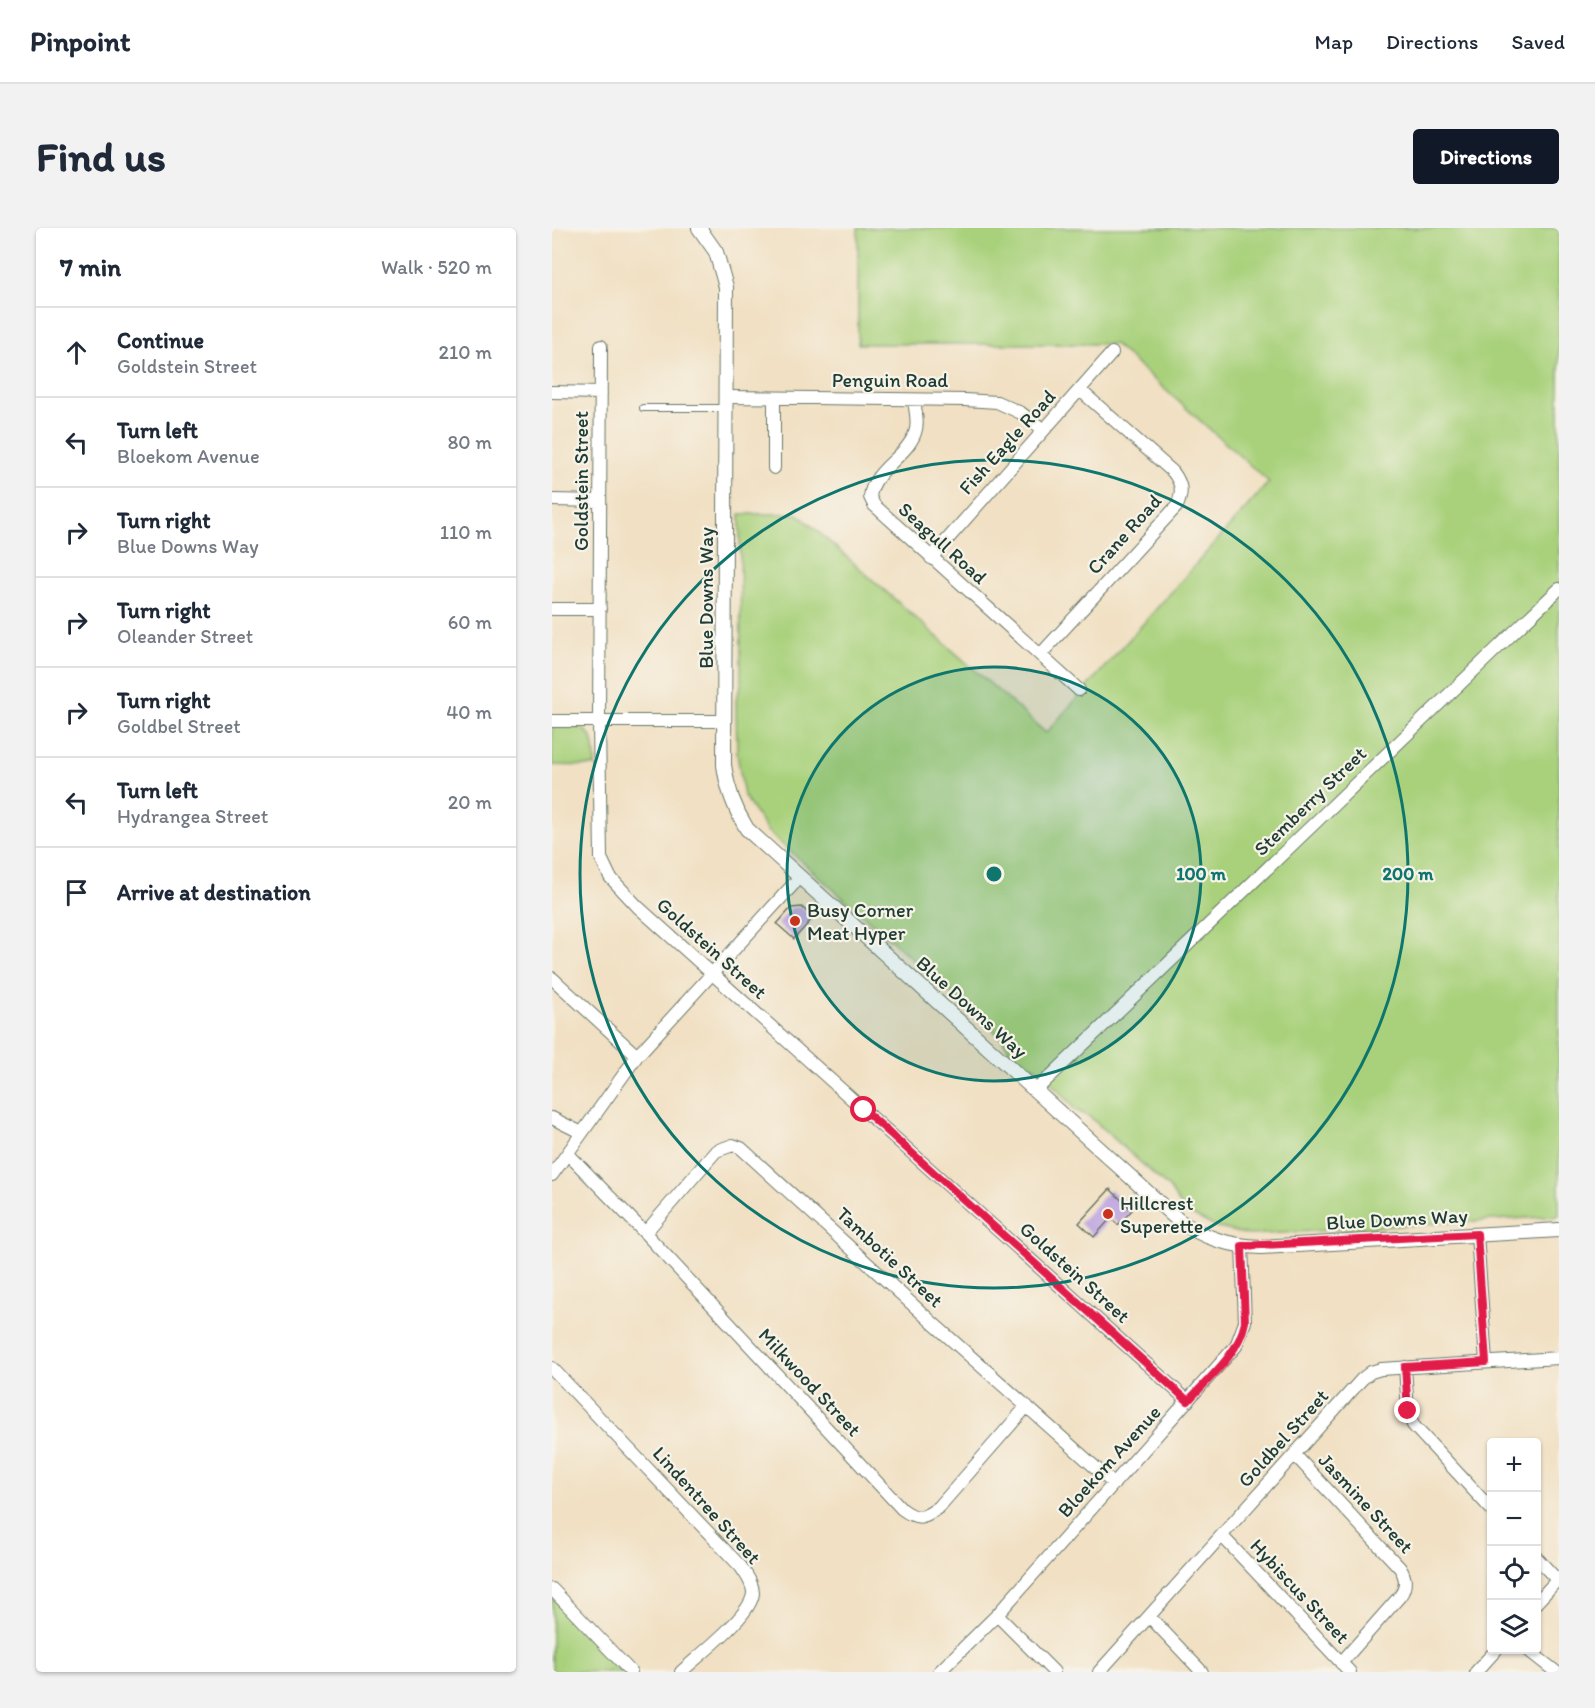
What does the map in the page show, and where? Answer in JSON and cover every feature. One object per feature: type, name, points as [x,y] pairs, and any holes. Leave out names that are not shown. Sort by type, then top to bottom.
[{"type":"street","name":"Blue Downs Way","points":[[702,229],[716,252],[726,287],[724,765],[726,783],[738,816],[759,841],[1178,1220],[1209,1238],[1242,1246],[1559,1230]]},
{"type":"street","name":"Goldstein Street","points":[[601,346],[599,722],[601,858],[604,869],[638,907],[1188,1401]]},
{"type":"street","name":"Fish Eagle Road","points":[[931,558],[1112,353]]},
{"type":"street","name":"Crane Road","points":[[1040,655],[1178,506],[1182,496],[1182,487],[1173,472],[1080,390]]},
{"type":"street","points":[[552,392],[601,393]]},
{"type":"street","name":"Penguin Road","points":[[727,403],[774,398],[997,402],[1021,413],[1044,430]]},
{"type":"street","points":[[774,398],[774,468]]},
{"type":"street","name":"Seagull Road","points":[[914,400],[916,432],[875,480],[870,497],[879,512],[1079,690]]},
{"type":"street","points":[[552,500],[600,501]]},
{"type":"street","name":"Stemberry Street","points":[[1035,1091],[1559,589]]},
{"type":"street","points":[[552,609],[600,609]]},
{"type":"street","points":[[552,721],[725,721]]},
{"type":"street","points":[[552,1175],[638,1056],[800,877]]},
{"type":"street","points":[[552,978],[638,1056]]},
{"type":"street","points":[[552,1118],[582,1133]]},
{"type":"street","name":"Tambotie Street","points":[[645,1233],[716,1151],[724,1146],[733,1145],[741,1148],[1114,1484]]},
{"type":"street","name":"Milkwood Street","points":[[568,1154],[910,1515],[916,1518],[928,1515],[939,1507],[1027,1406]]},
{"type":"street","points":[[1477,1234],[1486,1362]]},
{"type":"street","name":"Bloekom Avenue","points":[[939,1672],[997,1615],[1231,1353],[1243,1331],[1245,1322],[1242,1246]]},
{"type":"street","name":"Goldbel Street","points":[[1099,1672],[1366,1375],[1376,1370],[1405,1367],[1559,1358]]},
{"type":"street","points":[[1405,1367],[1408,1411],[1413,1425],[1487,1505]]},
{"type":"street","name":"Lindentree Street","points":[[552,1368],[741,1567],[749,1580],[753,1590],[751,1603],[742,1615],[681,1672]]},
{"type":"street","name":"Jasmine Street","points":[[1295,1455],[1400,1568],[1405,1578],[1403,1592],[1345,1667]]},
{"type":"street","name":"Hybiscus Street","points":[[1222,1536],[1345,1667]]},
{"type":"street","points":[[1539,1600],[1558,1579],[1541,1562]]},
{"type":"street","points":[[552,1589],[631,1672]]},
{"type":"street","points":[[997,1615],[1054,1672]]},
{"type":"street","points":[[1149,1616],[1202,1672]]},
{"type":"street","points":[[1476,1672],[1492,1654]]},
{"type":"street","points":[[1533,1654],[1556,1672]]},
{"type":"lane","points":[[643,408],[727,403]]},
{"type":"green space","points":[[858,228],[1559,228],[1559,1216],[1249,1235],[1215,1227],[1183,1210],[1170,1189],[1090,1117],[1075,1110],[1035,1067],[1024,1064],[1010,1051],[1001,1037],[767,831],[744,796],[737,753],[736,699],[741,686],[740,514],[798,514],[1046,733],[1269,482],[1114,344],[858,344]]},
{"type":"green space","points":[[574,726],[587,731],[593,741],[595,766],[552,765],[552,727]]},
{"type":"green space","points":[[552,1597],[623,1672],[552,1672]]},
{"type":"building","name":"Busy Corner Meat Hyper","points":[[802,907],[813,918],[794,939],[777,924],[791,908]]},
{"type":"building","name":"Hillcrest Superette","points":[[1110,1189],[1132,1210],[1118,1225],[1111,1218],[1094,1237],[1079,1223]]},
{"type":"place","name":"Busy Corner Meat Hyper","points":[[795,921]]},
{"type":"place","name":"Hillcrest Superette","points":[[1108,1214]]},
{"type":"route","points":[[864,1110],[1188,1401],[1231,1353],[1243,1331],[1245,1322],[1242,1246],[1261,1247],[1477,1234],[1486,1362],[1405,1367],[1408,1411]]}]
